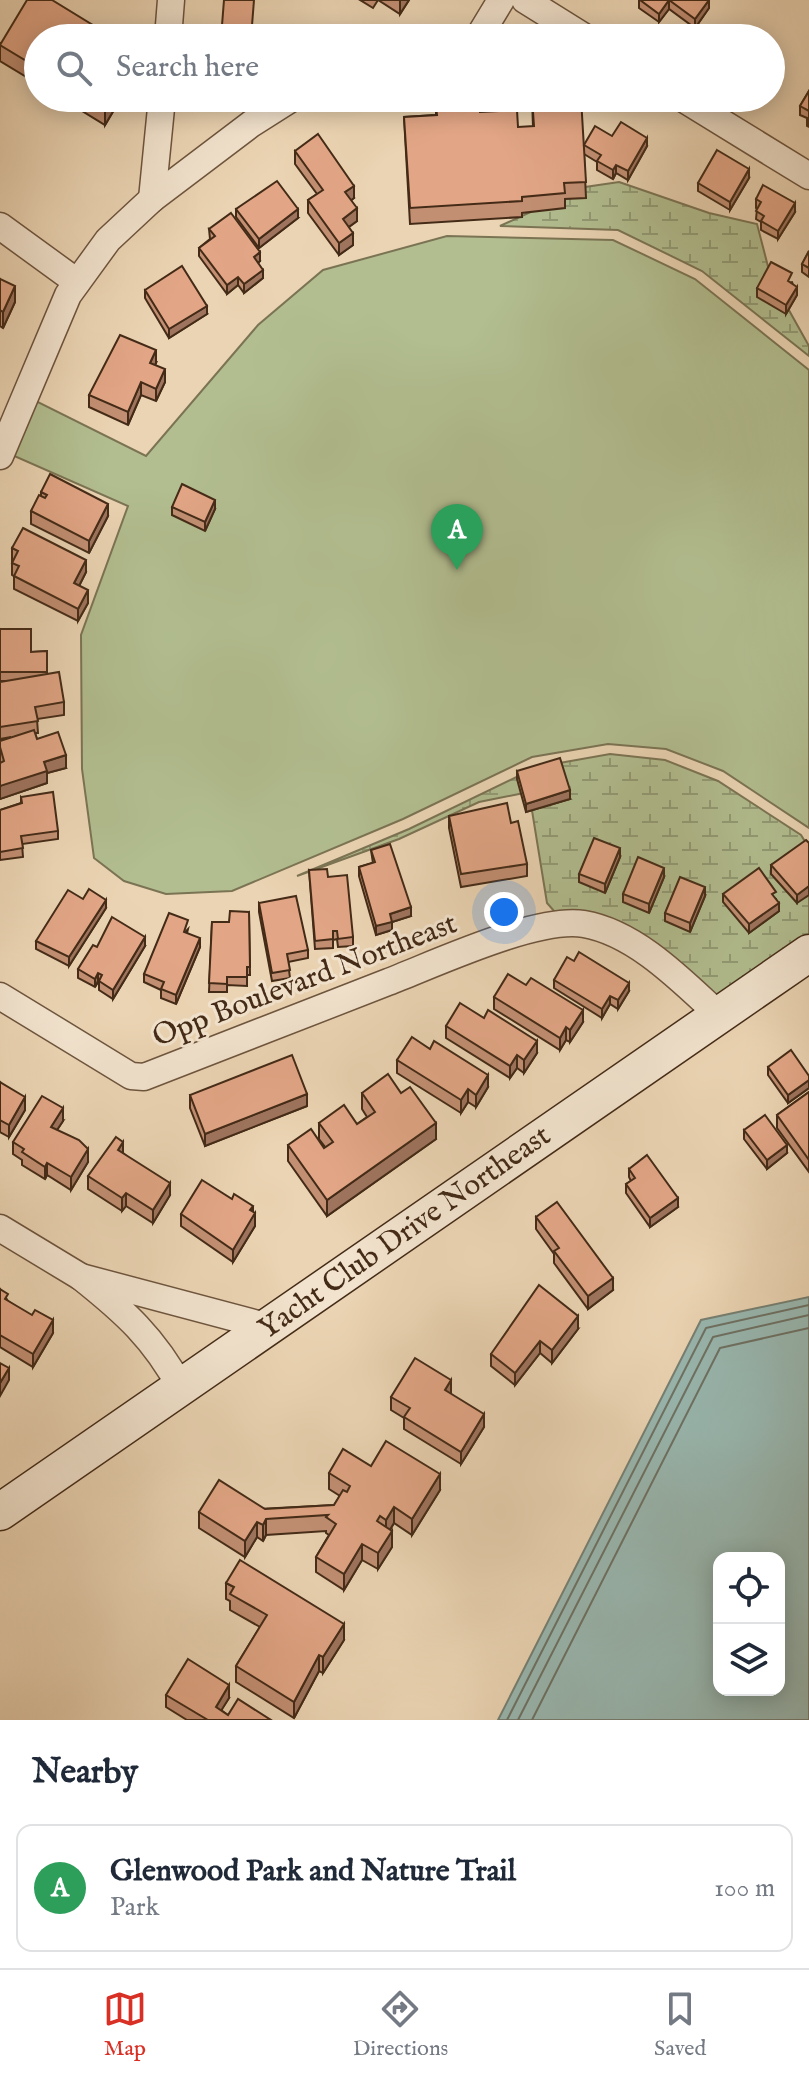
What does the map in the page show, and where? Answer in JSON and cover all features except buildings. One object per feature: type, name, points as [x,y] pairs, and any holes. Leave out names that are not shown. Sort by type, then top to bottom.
[{"type":"street","points":[[169,24],[171,0]]},
{"type":"street","points":[[486,24],[501,0]]},
{"type":"street","points":[[525,0],[564,24]]},
{"type":"street","points":[[152,199],[161,112]]},
{"type":"street","points":[[0,456],[77,282],[108,240],[152,199],[270,112]]},
{"type":"street","points":[[705,112],[809,176]]},
{"type":"street","points":[[0,226],[77,282]]},
{"type":"street","name":"Opp Boulevard Northeast","points":[[0,996],[131,1076],[144,1077],[429,966],[560,923],[584,924],[622,940],[686,984],[719,1015]]},
{"type":"street","name":"Yacht Club Drive Northeast","points":[[0,1512],[809,953]]},
{"type":"street","points":[[0,1228],[81,1277],[134,1319],[161,1352],[181,1388]]},
{"type":"street","points":[[81,1277],[269,1327]]},
{"type":"green space","points":[[619,182],[709,213],[757,224],[771,278],[809,346],[809,356],[702,271],[618,230],[500,226],[585,187]]},
{"type":"green space","points":[[447,236],[613,240],[695,279],[809,370],[809,828],[723,771],[666,749],[608,744],[532,757],[403,819],[232,891],[166,894],[124,881],[94,858],[82,769],[81,635],[128,506],[12,455],[36,401],[146,456],[258,325],[323,270]]},
{"type":"green space","points":[[610,754],[665,760],[718,781],[801,835],[809,848],[809,936],[719,998],[583,911],[554,911],[547,903],[529,792],[479,802],[399,839],[297,876],[409,829],[537,767]]},
{"type":"water","points":[[809,1297],[809,1720],[498,1720],[701,1320]]},
{"type":"place","name":"Glenwood Park and Nature Trail","points":[[457,570]]}]
